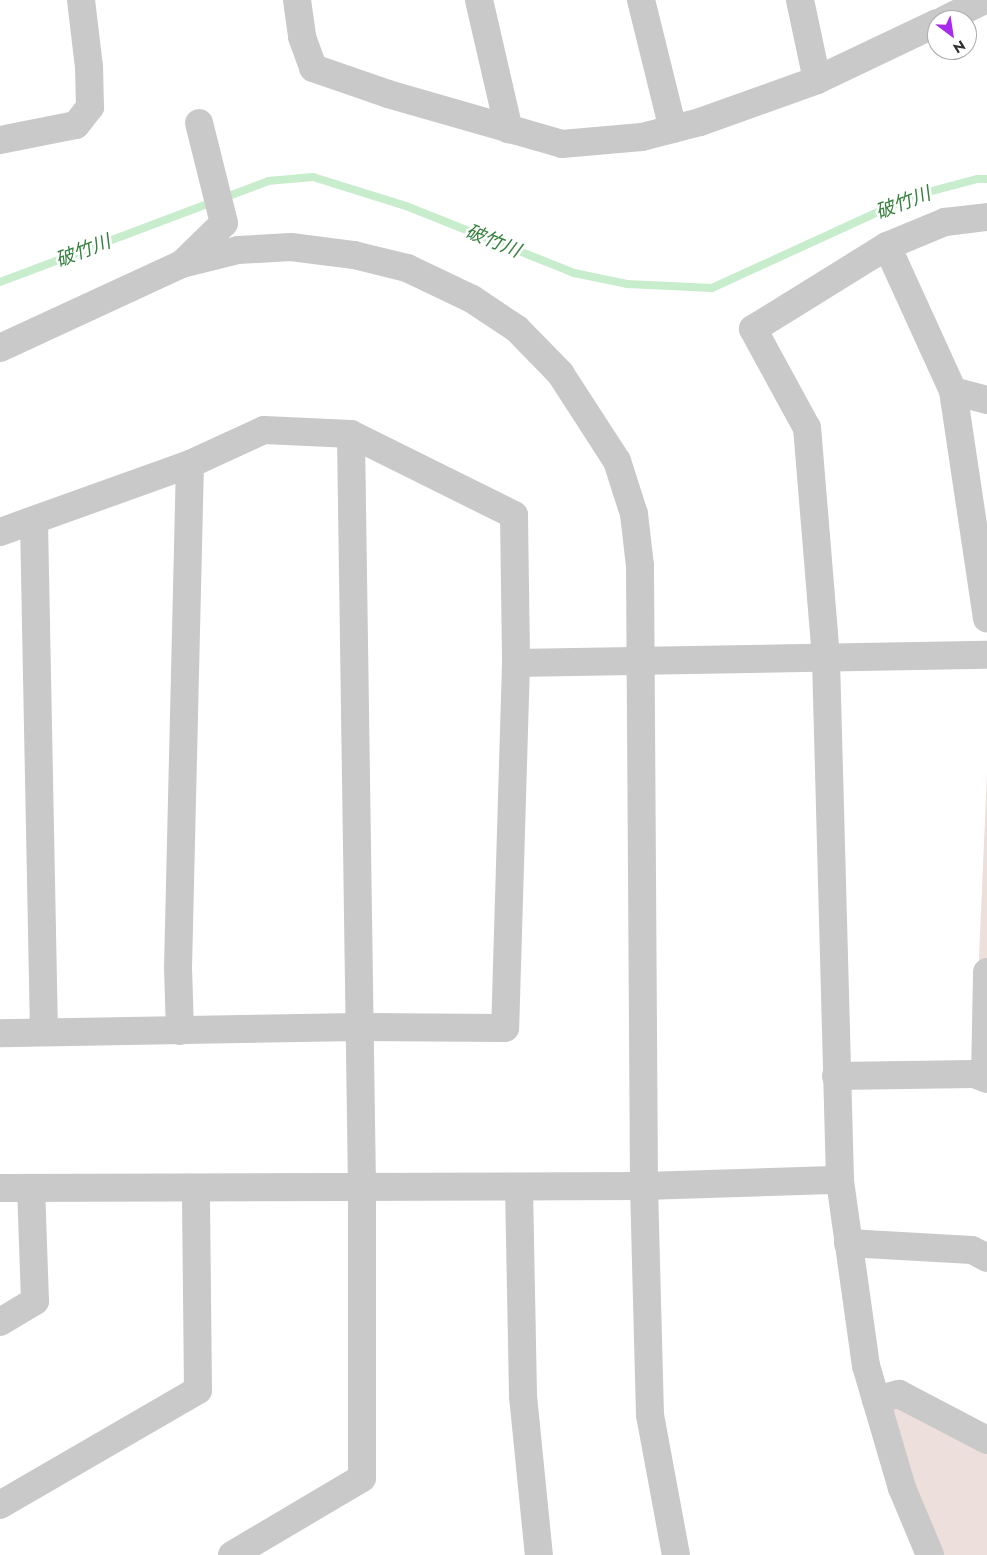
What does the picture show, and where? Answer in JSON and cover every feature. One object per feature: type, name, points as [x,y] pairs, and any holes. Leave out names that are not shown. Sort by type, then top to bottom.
[{"type":"street","points":[[0,140],[76,125],[90,107],[89,66],[81,0]]},
{"type":"street","points":[[297,0],[302,38],[313,68],[509,130],[562,144],[642,137],[700,122],[817,80],[927,28]]},
{"type":"street","points":[[480,0],[509,130]]},
{"type":"street","points":[[641,0],[673,129]]},
{"type":"street","points":[[800,0],[817,80]]},
{"type":"street","points":[[962,10],[979,1]]},
{"type":"street","points":[[182,264],[224,223],[199,123]]},
{"type":"street","points":[[930,1555],[902,1488],[866,1366],[840,1180],[826,658],[807,428],[753,329],[888,246],[946,222],[987,217]]},
{"type":"street","points":[[888,246],[952,391],[987,618]]},
{"type":"street","points":[[0,348],[182,264],[238,250],[291,247],[354,255],[407,268],[472,299],[517,329],[560,373],[618,461],[634,514],[640,566],[644,1186],[650,1415],[676,1555]]},
{"type":"street","points":[[952,391],[987,400]]},
{"type":"street","points":[[0,532],[34,522],[190,464],[264,430],[351,434],[514,515],[516,663],[505,1028],[359,1026],[180,1031],[0,1033]]},
{"type":"street","points":[[232,1555],[362,1478],[362,1188],[351,434]]},
{"type":"street","points":[[180,1031],[178,968],[190,464]]},
{"type":"street","points":[[34,522],[44,1032]]},
{"type":"street","points":[[516,663],[987,654]]},
{"type":"street","points":[[836,1076],[974,1074],[986,1079],[987,972]]},
{"type":"street","points":[[0,1188],[644,1186],[840,1180]]},
{"type":"street","points":[[520,1187],[523,1396],[539,1555]]},
{"type":"street","points":[[0,1322],[36,1301],[31,1188]]},
{"type":"street","points":[[0,1505],[198,1390],[196,1188]]},
{"type":"street","points":[[848,1243],[972,1250],[987,1258]]},
{"type":"street","points":[[876,1400],[900,1394],[987,1440]]},
{"type":"shaded area","points":[[987,773],[987,1081],[974,1074]]},
{"type":"shaded area","points":[[876,1400],[987,1440],[987,1555],[930,1555]]},
{"type":"waterway","name":"破竹川","points":[[0,282],[268,181],[313,177],[406,206],[574,273],[627,284],[712,288],[913,196],[977,179],[987,179]]}]
